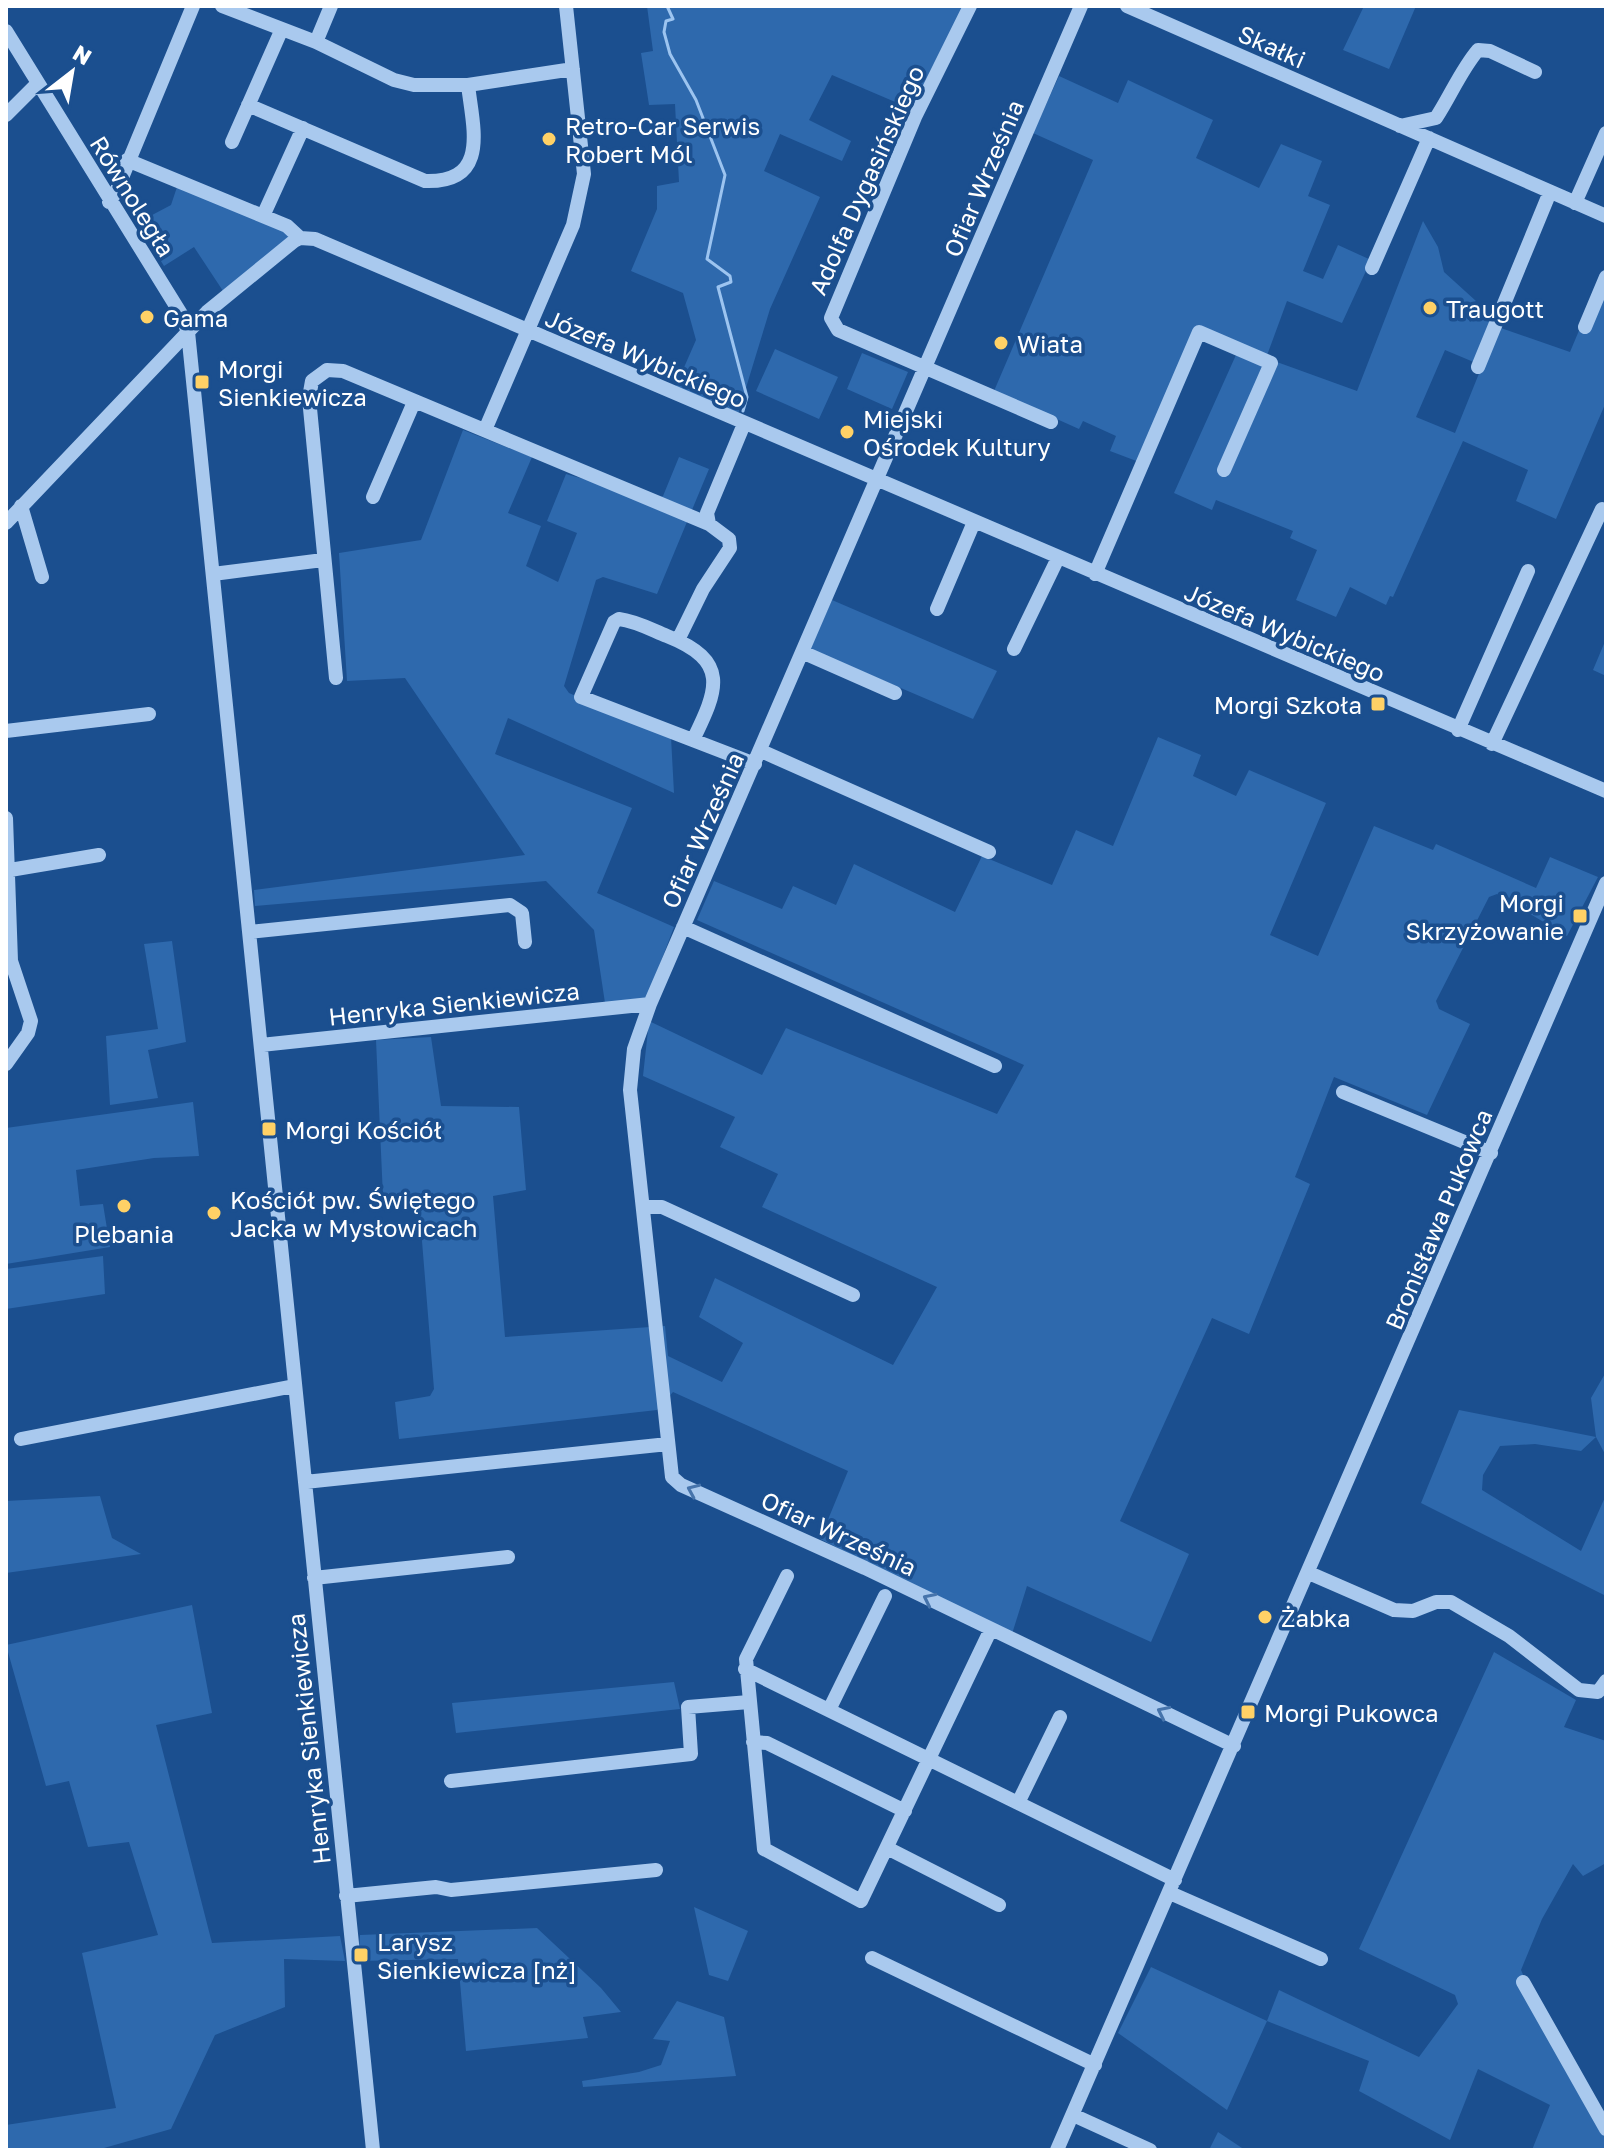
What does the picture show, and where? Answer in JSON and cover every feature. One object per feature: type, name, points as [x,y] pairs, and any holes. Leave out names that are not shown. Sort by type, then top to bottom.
[{"type":"street","points":[[109,202],[116,192],[193,6]]},
{"type":"street","points":[[222,6],[316,42],[394,80],[414,85],[468,85],[573,69]]},
{"type":"street","points":[[316,42],[331,6]]},
{"type":"street","points":[[485,430],[529,331],[582,194],[584,174],[566,6]]},
{"type":"street","name":"Adolfa Dygasińskiego","points":[[925,368],[838,330],[831,311],[915,117],[970,6]]},
{"type":"street","name":"Ofiar Września","points":[[1081,6],[650,1004],[634,1049],[630,1090],[672,1477],[681,1485],[1234,1746]]},
{"type":"street","name":"Skałki","points":[[1127,6],[1606,216]]},
{"type":"street","name":"Równoległa","points":[[6,31],[181,314],[188,332]]},
{"type":"street","points":[[232,142],[281,31]]},
{"type":"street","points":[[1400,126],[1436,118],[1455,81],[1462,76],[1478,50],[1490,51],[1535,72]]},
{"type":"street","points":[[6,115],[38,83]]},
{"type":"street","points":[[248,105],[425,181],[451,179],[469,165],[473,155],[468,85]]},
{"type":"street","points":[[263,216],[303,128]]},
{"type":"street","points":[[1575,203],[1606,133]]},
{"type":"street","points":[[1372,268],[1429,138]]},
{"type":"street","name":"Józefa Wybickiego","points":[[127,160],[287,226],[300,238],[315,239],[1606,791]]},
{"type":"street","points":[[1478,367],[1550,192]]},
{"type":"street","points":[[6,523],[207,312],[300,238]]},
{"type":"street","points":[[1585,327],[1606,277]]},
{"type":"street","name":"Henryka Sienkiewicza","points":[[188,332],[373,2150]]},
{"type":"street","points":[[1095,574],[1199,332],[1271,363],[1224,470]]},
{"type":"street","points":[[925,368],[1051,422]]},
{"type":"street","points":[[336,678],[309,398],[312,381],[327,370],[343,371],[709,524],[731,544],[703,589],[678,640]]},
{"type":"street","points":[[373,497],[414,402]]},
{"type":"street","points":[[709,524],[707,513],[744,424]]},
{"type":"street","points":[[21,506],[42,577]]},
{"type":"street","points":[[1492,744],[1602,509]]},
{"type":"street","points":[[937,609],[974,522]]},
{"type":"street","points":[[1014,649],[1058,558]]},
{"type":"street","points":[[213,574],[323,560]]},
{"type":"street","points":[[1458,730],[1528,571]]},
{"type":"street","points":[[693,740],[710,704],[714,672],[706,659],[678,640],[619,619],[614,622],[581,697],[693,740],[758,758]]},
{"type":"street","points":[[802,652],[895,693]]},
{"type":"street","points":[[6,731],[149,714]]},
{"type":"street","name":"Ofiar Września","points":[[758,758],[989,852]]},
{"type":"street","points":[[6,818],[11,961],[31,1021],[28,1033],[6,1064]]},
{"type":"street","points":[[10,870],[99,855]]},
{"type":"street","name":"Bronisława Pukowca","points":[[1057,2150],[1606,883]]},
{"type":"street","points":[[250,932],[510,905],[522,913],[525,942]]},
{"type":"street","name":"Ofiar Września","points":[[683,927],[995,1066]]},
{"type":"street","name":"Henryka Sienkiewicza","points":[[261,1045],[650,1004]]},
{"type":"street","points":[[1343,1092],[1491,1153]]},
{"type":"street","points":[[643,1207],[662,1207],[853,1295]]},
{"type":"street","points":[[21,1439],[294,1386]]},
{"type":"street","points":[[305,1482],[668,1444]]},
{"type":"street","name":"Henryka Sienkiewicza","points":[[314,1578],[508,1557]]},
{"type":"street","points":[[1309,1573],[1394,1610],[1413,1611],[1436,1602],[1451,1602],[1509,1636],[1579,1690],[1598,1692],[1606,1681]]},
{"type":"street","points":[[787,1576],[746,1659],[745,1669],[764,1849],[861,1901],[991,1629]]},
{"type":"street","points":[[829,1710],[885,1596]]},
{"type":"street","points":[[745,1669],[1018,1803],[1172,1886],[1321,1959]]},
{"type":"street","points":[[451,1781],[691,1754],[688,1707],[749,1702]]},
{"type":"street","points":[[1018,1803],[1060,1717]]},
{"type":"street","points":[[753,1742],[767,1743],[905,1811]]},
{"type":"street","points":[[887,1848],[999,1905]]},
{"type":"street","name":"Henryka Sienkiewicza","points":[[346,1896],[436,1887],[451,1890],[656,1870]]},
{"type":"street","points":[[872,1958],[1095,2065]]},
{"type":"street","points":[[1523,1982],[1606,2129]]},
{"type":"street","points":[[1073,2115],[1150,2150]]},
{"type":"shaded area","points":[[647,6],[976,6],[921,113],[832,75],[809,120],[851,141],[842,161],[780,134],[764,171],[820,197],[770,309],[738,414],[675,388],[696,340],[683,293],[631,271],[657,209],[657,186],[679,182],[675,104],[649,105],[641,53],[653,51]]},
{"type":"shaded area","points":[[1364,6],[1416,6],[1389,69],[1343,50]]},
{"type":"shaded area","points":[[1059,76],[1118,103],[1128,80],[1213,120],[1196,158],[1259,188],[1281,144],[1322,161],[1308,196],[1330,205],[1303,271],[1323,279],[1338,245],[1371,260],[1342,323],[1287,301],[1266,358],[1357,391],[1423,221],[1438,247],[1444,272],[1476,301],[1464,310],[1470,322],[1487,308],[1498,327],[1570,352],[1606,266],[1606,402],[1556,519],[1516,501],[1528,470],[1463,441],[1393,597],[1390,596],[1386,605],[1350,587],[1336,617],[1296,600],[1317,550],[1290,538],[1293,531],[1216,500],[1212,510],[1174,493],[1240,346],[1197,327],[1139,462],[1110,451],[1116,436],[1083,421],[1079,429],[994,391],[1093,160],[1033,133]],"holes":[[[1445,350],[1476,363],[1480,371],[1455,433],[1416,417]]]},
{"type":"shaded area","points":[[178,184],[287,230],[289,239],[223,291],[194,247],[164,266],[137,223],[171,205]]},
{"type":"shaded area","points":[[775,349],[838,377],[819,419],[756,391]]},
{"type":"shaded area","points":[[862,353],[908,372],[892,409],[847,389]]},
{"type":"shaded area","points":[[463,430],[532,457],[508,513],[541,526],[526,566],[558,582],[577,533],[547,521],[566,474],[655,499],[663,496],[679,457],[709,469],[657,594],[603,577],[596,580],[564,686],[569,693],[671,737],[674,793],[508,718],[495,754],[632,808],[597,893],[674,927],[647,998],[605,1003],[594,930],[546,881],[255,906],[254,890],[525,855],[405,678],[347,681],[339,553],[421,540]]},
{"type":"shaded area","points":[[832,600],[997,671],[973,719],[810,649]]},
{"type":"shaded area","points":[[1606,639],[1606,676],[1593,670]]},
{"type":"shaded area","points":[[1158,737],[1201,755],[1193,776],[1236,796],[1249,770],[1326,803],[1270,935],[1318,956],[1374,826],[1433,850],[1436,844],[1536,888],[1550,857],[1598,877],[1567,936],[1497,894],[1489,897],[1436,1001],[1439,1009],[1470,1024],[1427,1115],[1334,1077],[1295,1177],[1310,1184],[1249,1334],[1212,1318],[1120,1521],[1189,1554],[1151,1642],[1027,1586],[1012,1634],[820,1539],[848,1471],[673,1392],[657,1410],[399,1439],[395,1402],[430,1396],[434,1389],[419,1204],[413,1198],[383,1197],[376,1040],[431,1037],[441,1106],[519,1107],[526,1190],[493,1196],[505,1337],[665,1326],[668,1356],[722,1382],[743,1343],[699,1317],[715,1278],[893,1365],[937,1287],[762,1207],[778,1174],[720,1147],[735,1117],[643,1076],[649,1021],[762,1075],[786,1028],[997,1114],[1024,1065],[697,920],[714,881],[782,909],[793,886],[836,905],[854,864],[955,912],[982,856],[1052,885],[1076,830],[1113,846]]},
{"type":"shaded area","points":[[172,941],[186,1042],[148,1050],[158,1098],[110,1105],[106,1036],[158,1029],[144,944]]},
{"type":"shaded area","points":[[193,1102],[199,1156],[154,1158],[76,1170],[80,1206],[103,1204],[110,1247],[6,1264],[6,1128]]},
{"type":"shaded area","points":[[103,1256],[105,1294],[6,1309],[6,1269]]},
{"type":"shaded area","points":[[1606,1372],[1606,1456],[1596,1437],[1591,1398]]},
{"type":"shaded area","points":[[1459,1410],[1596,1437],[1581,1451],[1535,1444],[1500,1446],[1483,1475],[1482,1490],[1581,1551],[1606,1495],[1606,1596],[1421,1503]]},
{"type":"shaded area","points":[[100,1496],[112,1538],[141,1554],[6,1573],[6,1501]]},
{"type":"shaded area","points":[[192,1605],[212,1713],[156,1725],[212,1943],[340,1936],[345,1961],[284,1959],[285,2007],[215,2035],[171,2129],[97,2150],[6,2150],[6,2125],[116,2108],[82,1953],[158,1935],[129,1842],[88,1847],[69,1781],[46,1786],[6,1645]]},
{"type":"shaded area","points":[[1494,1652],[1576,1700],[1564,1727],[1606,1741],[1606,1863],[1583,1876],[1573,1864],[1542,1919],[1521,1970],[1565,2070],[1606,2138],[1606,2150],[1532,2150],[1550,2105],[1478,2069],[1450,2140],[1359,2091],[1369,2061],[1267,2021],[1279,1990],[1419,2057],[1458,2004],[1455,1995],[1359,1949]]},
{"type":"shaded area","points":[[674,1682],[680,1709],[456,1733],[452,1703]]},
{"type":"shaded area","points":[[694,1907],[748,1931],[728,1981],[709,1975]]},
{"type":"shaded area","points":[[537,1928],[601,1988],[621,2012],[583,2017],[588,2038],[466,2051],[458,1959],[358,1961],[360,1935]]},
{"type":"shaded area","points":[[1151,1967],[1267,2021],[1227,2110],[1118,2033]]},
{"type":"shaded area","points":[[677,2001],[724,2017],[736,2076],[583,2087],[582,2081],[639,2072],[661,2065],[670,2041],[653,2039]]},
{"type":"shaded area","points":[[1218,2132],[1245,2150],[1209,2150]]},
{"type":"waterway","points":[[667,6],[673,19],[666,21],[664,32],[670,54],[696,100],[725,175],[707,259],[730,276],[731,282],[718,287],[747,397],[743,411]]},
{"type":"place","name":"Retro-Car Serwis Robert Mól","points":[[549,139]]},
{"type":"place","name":"Traugott","points":[[1430,308]]},
{"type":"place","name":"Gama","points":[[147,317]]},
{"type":"place","name":"Wiata","points":[[1001,343]]},
{"type":"place","name":"Morgi Sienkiewicza","points":[[202,382]]},
{"type":"place","name":"Miejski Ośrodek Kultury","points":[[847,432]]},
{"type":"place","name":"Morgi Szkoła","points":[[1378,704]]},
{"type":"place","name":"Morgi Skrzyżowanie","points":[[1580,916]]},
{"type":"place","name":"Morgi Kościół","points":[[269,1129]]},
{"type":"place","name":"Plebania","points":[[124,1206]]},
{"type":"place","name":"Kościół pw. Świętego Jacka w Mysłowicach","points":[[214,1213]]},
{"type":"place","name":"Żabka","points":[[1265,1617]]},
{"type":"place","name":"Morgi Pukowca","points":[[1248,1712]]},
{"type":"place","name":"Larysz Sienkiewicza [nż]","points":[[361,1955]]}]
